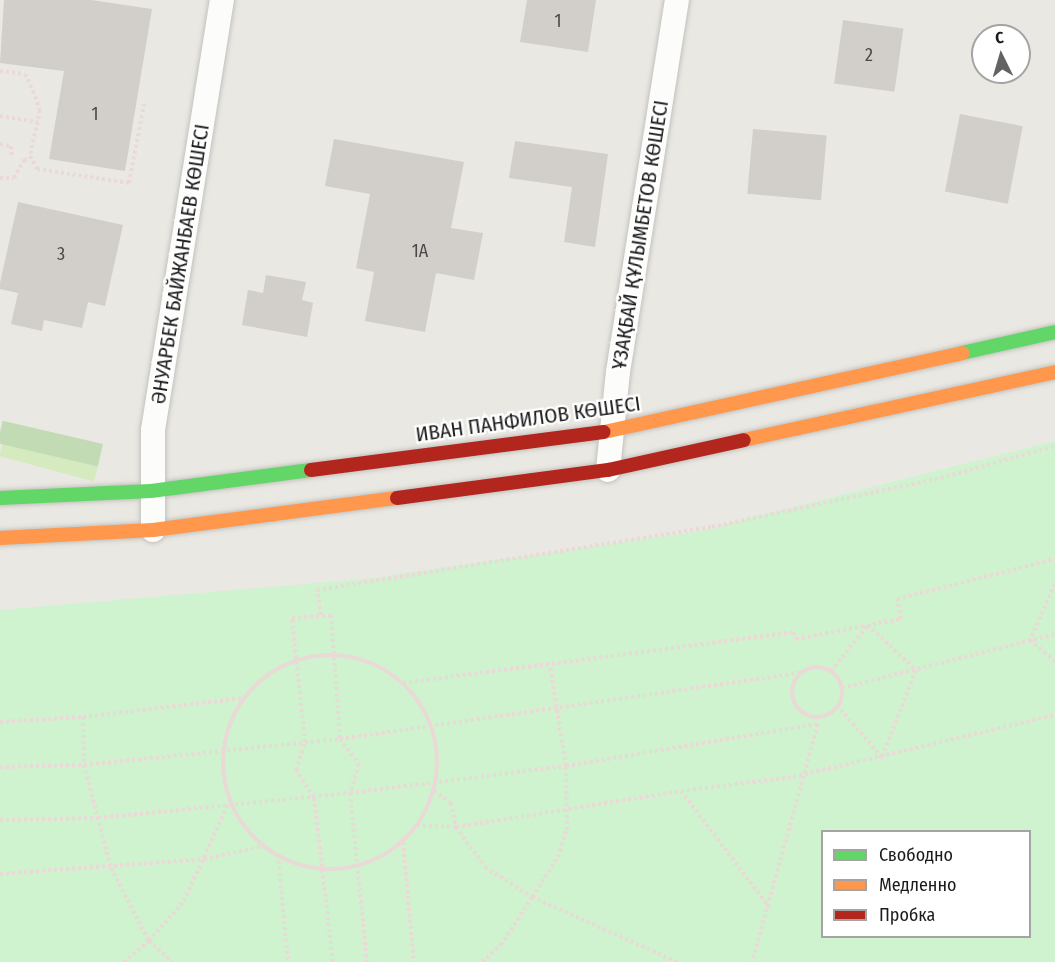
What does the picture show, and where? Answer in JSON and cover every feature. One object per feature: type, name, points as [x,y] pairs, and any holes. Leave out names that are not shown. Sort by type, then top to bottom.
[{"type":"street","name":"ӘНУАРБЕК БАЙЖАНБАЕВ КӨШЕСІ","points":[[153,530],[153,430],[222,0]]},
{"type":"street","name":"ҰЗАҚБАЙ ҚҰЛЫМБЕТОВ КӨШЕСІ","points":[[608,470],[618,372],[677,0]]},
{"type":"street","name":"ИВАН ПАНФИЛОВ КӨШЕСІ","points":[[0,498],[152,491],[613,431],[1055,332]]},
{"type":"street","points":[[0,538],[153,530],[608,470],[1055,372]]},
{"type":"path","points":[[0,71],[25,74],[40,110],[30,159],[37,169],[129,183],[144,104]]},
{"type":"path","points":[[0,116],[38,122]]},
{"type":"path","points":[[0,144],[11,146],[12,157]]},
{"type":"path","points":[[0,178],[14,178],[24,160],[30,159]]},
{"type":"path","points":[[321,615],[317,590],[712,527],[941,478],[1055,446]]},
{"type":"path","points":[[403,683],[550,666],[794,632],[796,639],[901,619],[897,599],[1055,559]]},
{"type":"path","points":[[1030,640],[1055,584]]},
{"type":"path","points":[[333,962],[314,797],[296,770],[306,742],[292,618],[321,615],[331,615],[340,739],[358,764],[350,793],[367,962]]},
{"type":"path","points":[[868,625],[916,670]]},
{"type":"path","points":[[831,671],[868,625]]},
{"type":"path","points":[[842,688],[1055,634]]},
{"type":"path","points":[[1030,640],[1055,662]]},
{"type":"path","points":[[124,962],[149,941],[184,901],[228,804],[224,750],[231,720],[244,698],[279,667],[297,660],[334,654],[374,664],[403,683],[421,704],[431,727],[438,754],[434,791],[417,825],[403,841],[385,854],[357,865],[322,868],[278,855],[263,846],[228,804]]},
{"type":"path","points":[[482,962],[501,945],[558,857],[570,810],[566,766],[555,710],[550,666]]},
{"type":"path","points":[[0,767],[84,765],[340,739],[800,674],[815,667],[831,671],[842,688],[837,705],[819,716],[805,713],[794,702],[792,687],[800,674]]},
{"type":"path","points":[[882,758],[916,670]]},
{"type":"path","points":[[0,722],[83,717],[244,698]]},
{"type":"path","points":[[837,705],[882,758]]},
{"type":"path","points":[[417,825],[456,827],[681,791],[802,775],[882,758],[1055,715]]},
{"type":"path","points":[[752,962],[770,908],[802,775],[819,716]]},
{"type":"path","points":[[83,717],[84,765],[111,868],[149,941],[172,962]]},
{"type":"path","points":[[0,820],[98,818],[350,793],[566,766],[818,724]]},
{"type":"path","points":[[434,791],[451,803],[456,827],[485,867],[532,897],[677,962]]},
{"type":"path","points":[[681,791],[770,908]]},
{"type":"path","points":[[403,841],[414,962]]},
{"type":"path","points":[[0,874],[111,868],[204,859],[263,846]]},
{"type":"path","points":[[278,855],[288,962]]},
{"type":"green space","points":[[3,421],[103,444],[98,466],[0,444]]},
{"type":"green space","points":[[3,441],[98,466],[94,481],[0,456]]},
{"type":"green space","points":[[1055,441],[1055,962],[0,962],[0,610],[365,579],[695,532]]},
{"type":"building","points":[[4,0],[91,0],[152,9],[125,171],[49,159],[64,71],[0,63]]},
{"type":"building","points":[[527,0],[596,0],[588,52],[520,42]]},
{"type":"building","points":[[843,20],[903,28],[894,92],[834,83]]},
{"type":"building","points":[[960,114],[1023,126],[1008,204],[945,192]]},
{"type":"building","points":[[753,129],[827,135],[821,200],[747,194]]},
{"type":"building","points":[[334,139],[464,162],[451,228],[483,233],[474,280],[436,273],[425,332],[365,321],[374,272],[356,268],[370,194],[325,186]]},
{"type":"building","points":[[515,141],[608,154],[595,247],[564,242],[572,187],[509,178]]},
{"type":"building","points":[[18,202],[123,225],[105,306],[88,302],[82,328],[44,320],[42,331],[11,324],[18,293],[0,289],[0,283]]},
{"type":"building","points":[[266,275],[306,282],[302,300],[313,303],[307,337],[242,325],[248,290],[263,293]]},
{"type":"traffic: fast","points":[[962,353],[1055,332]]},
{"type":"traffic: fast","points":[[0,498],[151,491],[311,470]]},
{"type":"traffic: slow","points":[[604,432],[962,353]]},
{"type":"traffic: slow","points":[[744,440],[1055,372]]},
{"type":"traffic: slow","points":[[0,538],[153,530],[397,498]]},
{"type":"traffic: jam","points":[[311,470],[604,432]]},
{"type":"traffic: jam","points":[[397,498],[608,470],[744,440]]}]
